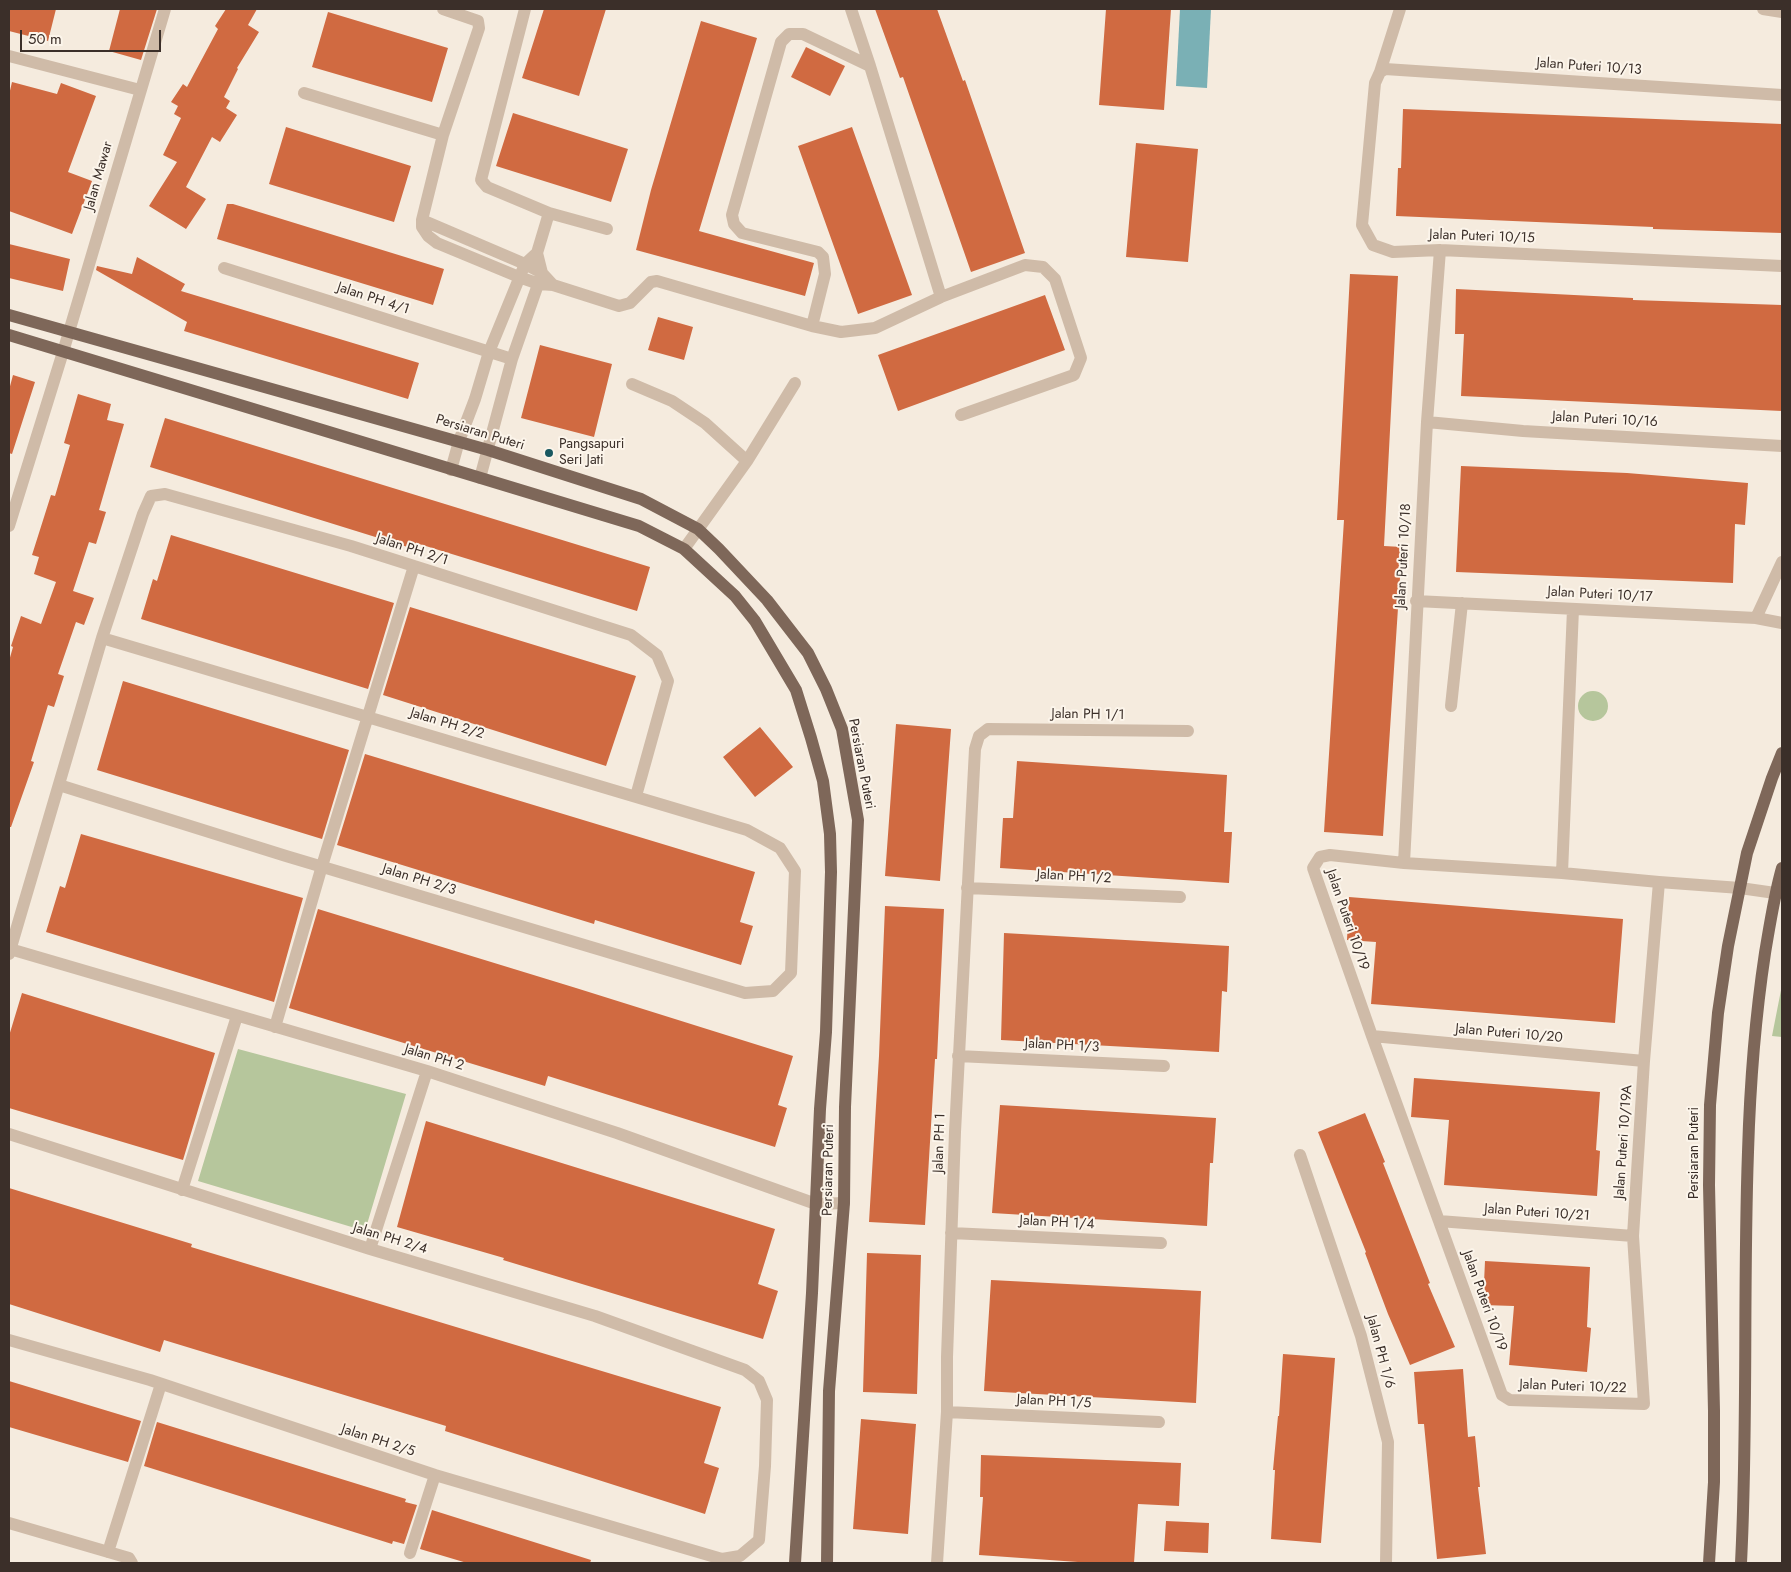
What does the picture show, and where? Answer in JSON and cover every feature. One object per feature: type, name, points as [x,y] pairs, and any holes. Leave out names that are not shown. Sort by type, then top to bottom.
[{"type":"main road","name":"Persiaran Puteri","points":[[9,315],[459,441],[641,498],[698,529],[725,554],[767,600],[808,653],[826,689],[842,729],[858,820],[845,1107],[844,1203],[829,1391],[827,1563]]},
{"type":"main road","name":"Persiaran Puteri","points":[[9,335],[639,526],[684,550],[735,596],[755,621],[796,690],[823,781],[830,834],[831,872],[826,1032],[820,1109],[795,1563]]},
{"type":"main road","name":"Persiaran Puteri","points":[[1709,1563],[1714,1482],[1709,1184],[1710,1105],[1718,1013],[1728,946],[1747,853],[1782,752]]},
{"type":"main road","points":[[1741,1563],[1745,1479],[1744,1315],[1749,1094],[1758,998],[1775,893],[1782,868]]},
{"type":"street","name":"Jalan Mawar","points":[[9,526],[165,9]]},
{"type":"street","points":[[443,9],[478,21],[479,28],[443,135],[422,220],[422,227],[428,236],[437,243],[518,277],[540,278]]},
{"type":"street","points":[[524,9],[481,180],[488,187],[549,213],[607,230]]},
{"type":"street","points":[[851,9],[942,297]]},
{"type":"street","name":"Jalan Puteri 10/15","points":[[1400,9],[1375,83],[1362,225],[1373,245],[1393,252],[1440,250],[1782,266]]},
{"type":"street","points":[[1763,9],[1782,12]]},
{"type":"street","points":[[812,326],[825,274],[823,257],[818,252],[742,232],[734,224],[732,215],[781,42],[789,34],[803,34],[870,66]]},
{"type":"street","points":[[9,56],[140,90]]},
{"type":"street","name":"Jalan Puteri 10/13","points":[[1380,72],[1384,69],[1782,95]]},
{"type":"street","points":[[304,93],[443,135]]},
{"type":"street","points":[[480,478],[512,359],[540,278],[537,253],[549,213]]},
{"type":"street","points":[[422,220],[524,264],[540,278],[553,285],[619,306],[630,303],[651,282],[657,281],[812,326],[841,332],[875,328],[942,297],[1025,265],[1042,267],[1055,279],[1081,358],[1074,375],[961,415]]},
{"type":"street","name":"Jalan Puteri 10/18","points":[[1404,863],[1416,601],[1440,250]]},
{"type":"street","points":[[452,470],[459,441],[475,399],[489,352],[518,277],[524,264],[537,253]]},
{"type":"street","name":"Jalan PH 4/1","points":[[224,268],[512,359]]},
{"type":"street","points":[[684,550],[747,461],[795,383]]},
{"type":"street","points":[[632,384],[680,406],[704,423],[747,461]]},
{"type":"street","name":"Jalan Puteri 10/16","points":[[1427,422],[1523,430],[1782,446]]},
{"type":"street","name":"Jalan PH 2/1","points":[[102,638],[143,514],[151,496],[165,494],[351,546],[631,635],[657,655],[668,682],[636,796]]},
{"type":"street","points":[[1756,618],[1782,562]]},
{"type":"street","points":[[275,1027],[414,566]]},
{"type":"street","name":"Jalan Puteri 10/17","points":[[1416,601],[1756,618],[1782,623]]},
{"type":"street","points":[[1451,706],[1462,603]]},
{"type":"street","points":[[1562,873],[1573,609]]},
{"type":"street","points":[[10,952],[102,638]]},
{"type":"street","name":"Jalan PH 2/2","points":[[102,638],[748,830],[780,848],[795,870],[791,973],[773,991]]},
{"type":"street","name":"Jalan PH 1/1","points":[[988,729],[1188,731]]},
{"type":"street","name":"Jalan PH 1","points":[[937,1563],[947,1412],[947,1357],[958,1056],[975,749],[979,736],[988,729]]},
{"type":"street","name":"Jalan PH 2/3","points":[[59,785],[745,993],[773,991]]},
{"type":"street","name":"Jalan Puteri 10/19","points":[[1502,1395],[1313,868],[1320,857],[1330,855],[1404,863],[1562,873],[1740,888],[1775,893]]},
{"type":"street","name":"Jalan Puteri 10/19A","points":[[1644,1404],[1633,1236],[1644,1061],[1659,882]]},
{"type":"street","name":"Jalan PH 1/2","points":[[967,888],[1180,897]]},
{"type":"street","name":"Jalan PH 2","points":[[10,952],[427,1072],[617,1133],[816,1204],[844,1203]]},
{"type":"street","points":[[182,1190],[237,1016]]},
{"type":"street","name":"Jalan Puteri 10/20","points":[[1372,1036],[1644,1061]]},
{"type":"street","name":"Jalan PH 1/3","points":[[958,1056],[1164,1066]]},
{"type":"street","points":[[370,1249],[427,1072]]},
{"type":"street","name":"Jalan PH 2/4","points":[[9,1134],[370,1249],[594,1316],[745,1370],[759,1382],[767,1400],[765,1466],[759,1540],[740,1556]]},
{"type":"street","name":"Jalan PH 1/6","points":[[1300,1155],[1361,1336],[1388,1442],[1386,1563]]},
{"type":"street","name":"Jalan Puteri 10/21","points":[[1439,1221],[1633,1236]]},
{"type":"street","name":"Jalan PH 1/4","points":[[952,1233],[1161,1243]]},
{"type":"street","name":"Jalan PH 2/5","points":[[9,1340],[161,1384],[434,1475],[722,1559],[740,1556]]},
{"type":"street","points":[[108,1552],[161,1384]]},
{"type":"street","name":"Jalan Puteri 10/22","points":[[1502,1395],[1510,1400],[1644,1404]]},
{"type":"street","name":"Jalan PH 1/5","points":[[947,1412],[1159,1422]]},
{"type":"street","points":[[410,1553],[434,1475]]},
{"type":"street","points":[[9,1524],[129,1558],[132,1563]]},
{"type":"green space","points":[[1593,691],[1599,692],[1607,700],[1607,712],[1599,720],[1593,721],[1587,720],[1579,712],[1578,706],[1579,700],[1587,692]]},
{"type":"green space","points":[[1782,985],[1782,1037],[1772,1036]]},
{"type":"green space","points":[[238,1049],[406,1094],[365,1231],[198,1181]]},
{"type":"water","points":[[1180,9],[1211,9],[1207,88],[1176,86]]},
{"type":"building","points":[[9,9],[56,9],[48,41],[9,31]]},
{"type":"building","points":[[120,9],[157,9],[141,60],[109,51]]},
{"type":"building","points":[[226,9],[257,9],[248,25],[259,32],[237,68],[224,97],[230,101],[226,108],[237,115],[220,142],[212,137],[186,187],[206,199],[186,229],[149,206],[177,162],[163,155],[181,118],[174,114],[178,106],[171,102],[183,84],[187,87],[218,29],[215,26]]},
{"type":"building","points":[[544,9],[606,9],[579,96],[522,78]]},
{"type":"building","points":[[875,9],[937,9],[963,81],[965,80],[1025,253],[971,272],[903,77],[900,78]]},
{"type":"building","points":[[1106,9],[1171,9],[1164,110],[1099,105]]},
{"type":"building","points":[[328,12],[448,48],[432,102],[312,67]]},
{"type":"building","points":[[701,21],[757,38],[699,231],[814,263],[805,296],[636,250],[651,190]]},
{"type":"building","points":[[806,47],[845,66],[830,96],[791,77]]},
{"type":"building","points":[[12,82],[57,94],[61,83],[96,96],[68,172],[92,181],[72,234],[9,211],[9,95]]},
{"type":"building","points":[[1403,109],[1782,124],[1782,233],[1653,229],[1653,227],[1396,216],[1398,168],[1401,168]]},
{"type":"building","points":[[513,113],[628,149],[611,202],[496,166]]},
{"type":"building","points":[[286,127],[411,166],[394,222],[269,184]]},
{"type":"building","points":[[852,127],[912,295],[858,314],[798,146]]},
{"type":"building","points":[[1136,143],[1198,149],[1188,262],[1126,257]]},
{"type":"building","points":[[227,204],[233,204],[444,269],[433,305],[217,239]]},
{"type":"building","points":[[9,244],[70,259],[63,291],[9,278]]},
{"type":"building","points":[[137,257],[185,284],[181,291],[419,363],[408,399],[184,331],[187,322],[96,270],[97,266],[132,274]]},
{"type":"building","points":[[1350,274],[1398,276],[1384,546],[1402,547],[1383,836],[1324,832],[1344,520],[1337,520]]},
{"type":"building","points":[[1456,289],[1633,298],[1633,300],[1782,305],[1782,411],[1461,396],[1464,334],[1455,334]]},
{"type":"building","points":[[1045,295],[1065,350],[898,411],[878,355]]},
{"type":"building","points":[[658,317],[693,327],[684,360],[648,350]]},
{"type":"building","points":[[540,345],[612,364],[594,437],[521,418]]},
{"type":"building","points":[[13,375],[35,382],[12,454],[9,453],[9,390]]},
{"type":"building","points":[[78,394],[111,404],[107,420],[124,424],[99,510],[106,512],[96,544],[89,542],[73,591],[94,598],[84,625],[76,622],[58,674],[64,676],[54,707],[48,705],[31,761],[34,762],[11,827],[9,827],[9,661],[13,647],[11,646],[21,616],[41,624],[56,582],[34,574],[39,557],[32,555],[51,495],[55,496],[70,445],[64,443]]},
{"type":"building","points":[[165,418],[650,567],[637,611],[416,543],[414,549],[150,467]]},
{"type":"building","points":[[1461,466],[1627,473],[1748,483],[1745,525],[1735,524],[1733,583],[1456,572]]},
{"type":"building","points":[[171,535],[394,603],[368,689],[141,619],[153,579],[157,581]]},
{"type":"building","points":[[410,607],[636,676],[606,766],[383,695]]},
{"type":"building","points":[[123,681],[349,750],[322,839],[97,770]]},
{"type":"building","points":[[896,724],[951,729],[940,881],[885,876]]},
{"type":"building","points":[[760,727],[793,767],[755,797],[723,757]]},
{"type":"building","points":[[365,754],[755,872],[740,922],[753,926],[741,965],[595,920],[594,924],[337,845]]},
{"type":"building","points":[[1017,761],[1227,775],[1224,832],[1232,832],[1229,883],[1000,868],[1003,818],[1013,818]]},
{"type":"building","points":[[81,834],[303,898],[274,1002],[46,932],[60,886],[65,888]]},
{"type":"building","points":[[1349,897],[1623,919],[1615,1023],[1371,1004],[1376,942],[1347,940]]},
{"type":"building","points":[[885,906],[944,909],[937,1059],[935,1059],[925,1225],[869,1222],[879,1056]]},
{"type":"building","points":[[318,909],[793,1056],[778,1105],[787,1108],[775,1147],[548,1076],[545,1086],[289,1008]]},
{"type":"building","points":[[1004,933],[1229,946],[1227,992],[1222,991],[1219,1052],[1001,1040]]},
{"type":"building","points":[[22,993],[215,1053],[183,1160],[9,1108],[9,1036]]},
{"type":"building","points":[[1414,1078],[1600,1092],[1596,1150],[1600,1151],[1597,1196],[1444,1185],[1449,1120],[1411,1117]]},
{"type":"building","points":[[1000,1105],[1216,1118],[1213,1163],[1210,1163],[1207,1226],[992,1213]]},
{"type":"building","points":[[1365,1113],[1430,1283],[1428,1284],[1455,1347],[1410,1365],[1388,1314],[1366,1252],[1318,1132]]},
{"type":"building","points":[[426,1121],[775,1229],[758,1284],[778,1291],[763,1339],[503,1260],[504,1258],[397,1227]]},
{"type":"building","points":[[9,1188],[192,1244],[191,1247],[721,1407],[704,1463],[719,1468],[705,1514],[445,1431],[446,1426],[164,1340],[160,1352],[9,1304]]},
{"type":"building","points":[[867,1253],[921,1255],[917,1394],[863,1392]]},
{"type":"building","points":[[1485,1261],[1590,1267],[1587,1327],[1591,1328],[1587,1372],[1509,1365],[1514,1306],[1483,1305]]},
{"type":"building","points":[[991,1280],[1201,1291],[1196,1403],[984,1391]]},
{"type":"building","points":[[1283,1354],[1335,1358],[1321,1543],[1271,1539],[1275,1470],[1273,1470]]},
{"type":"building","points":[[1463,1369],[1468,1437],[1475,1436],[1480,1487],[1478,1487],[1486,1554],[1437,1559],[1424,1424],[1418,1424],[1414,1372]]},
{"type":"building","points":[[9,1381],[141,1421],[128,1462],[9,1427]]},
{"type":"building","points":[[861,1419],[916,1424],[908,1534],[853,1529]]},
{"type":"building","points":[[157,1422],[406,1499],[405,1502],[417,1505],[404,1544],[393,1541],[392,1544],[144,1466]]},
{"type":"building","points":[[981,1455],[1181,1463],[1179,1506],[1138,1504],[1134,1563],[1092,1563],[979,1555],[983,1497],[980,1497]]},
{"type":"building","points":[[432,1510],[591,1560],[590,1563],[467,1563],[420,1549]]},
{"type":"building","points":[[1166,1521],[1209,1523],[1208,1553],[1164,1551]]},
{"type":"place","name":"Pangsapuri Seri Jati","points":[[549,453]]}]
